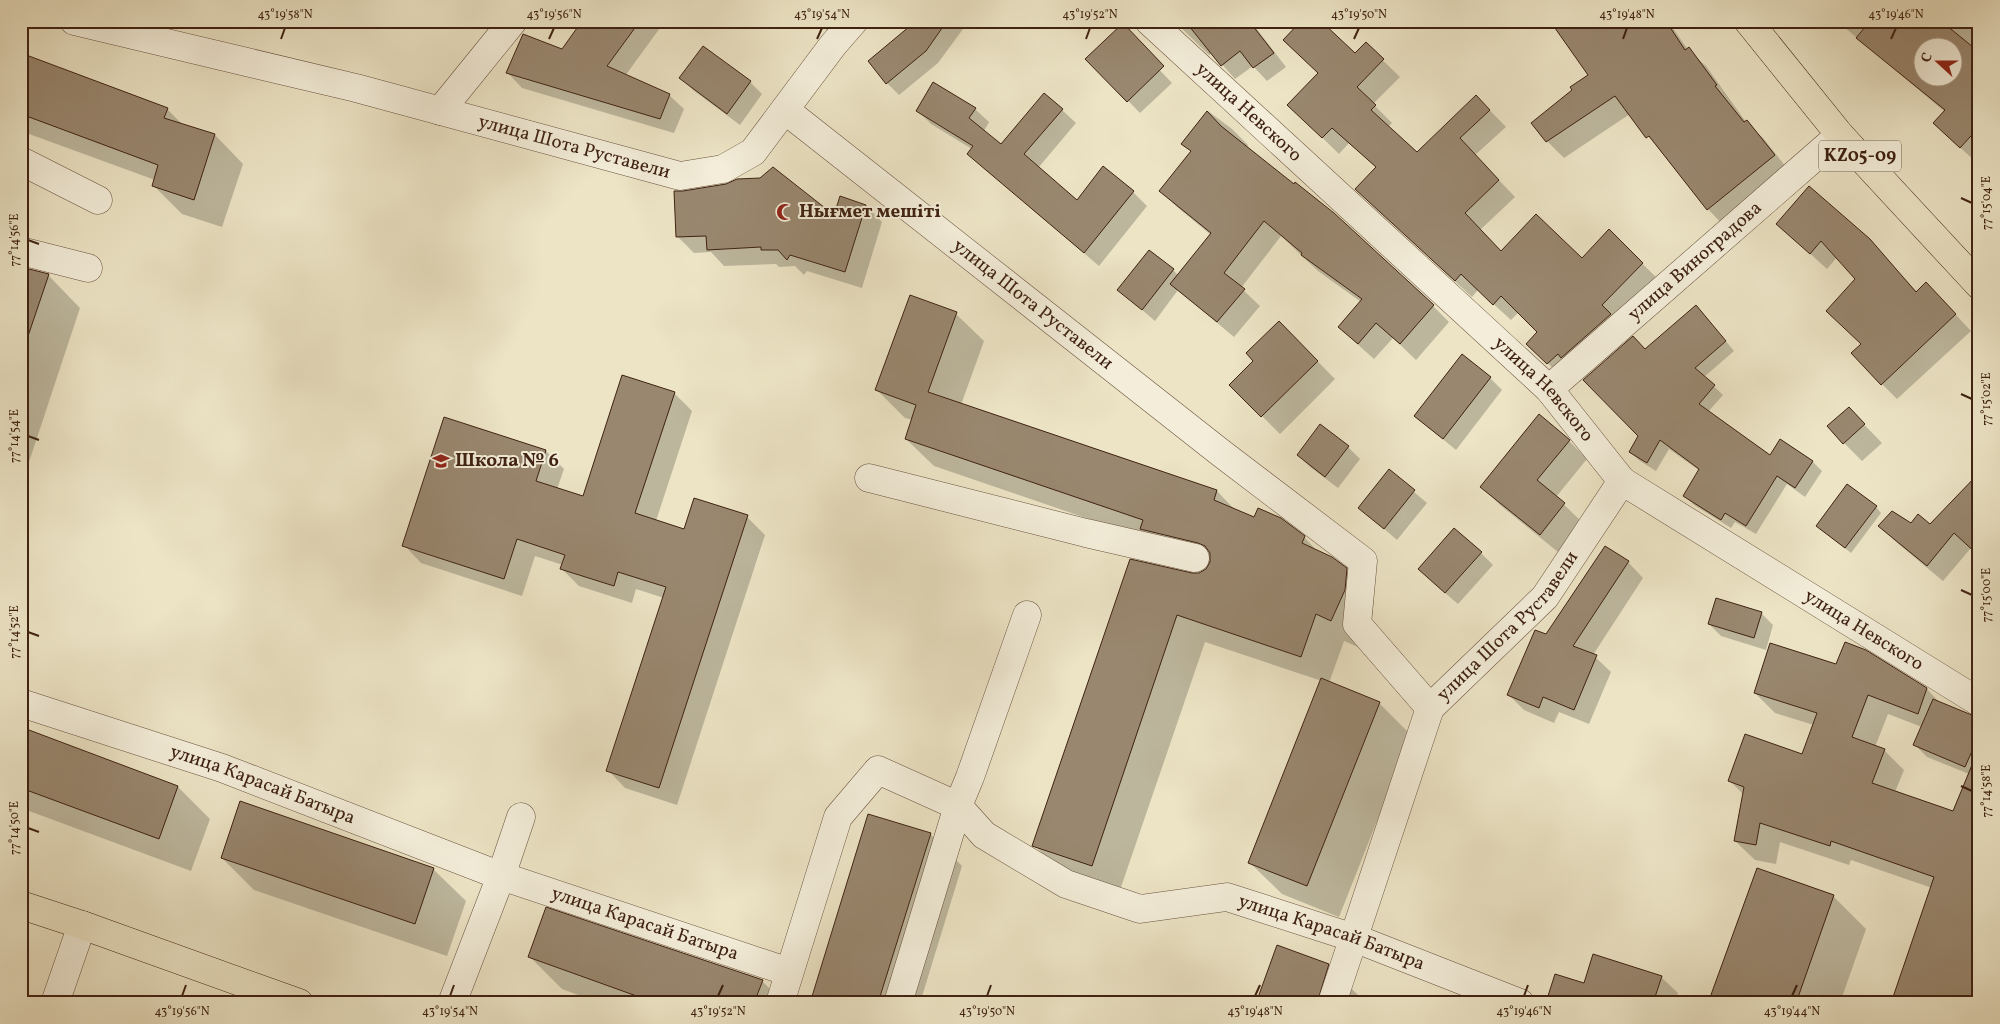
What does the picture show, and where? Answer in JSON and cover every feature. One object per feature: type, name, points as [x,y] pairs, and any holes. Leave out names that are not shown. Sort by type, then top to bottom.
[{"type":"main road","name":"KZ05-09","points":[[1748,21],[1840,135],[1979,285]]},
{"type":"main road","points":[[21,905],[299,1003]]},
{"type":"street","name":"улица Шота Руставели","points":[[74,21],[356,88],[680,176],[723,169],[753,152],[785,110],[1213,447],[1363,561],[1357,624],[1430,708],[1545,597],[1622,481]]},
{"type":"street","points":[[440,111],[513,21]]},
{"type":"street","points":[[785,110],[833,45],[854,21]]},
{"type":"street","name":"улица Невского","points":[[1149,21],[1549,389],[1622,481],[1979,702]]},
{"type":"street","name":"улица Виноградова","points":[[1549,389],[1840,135]]},
{"type":"street","points":[[21,161],[98,200]]},
{"type":"street","points":[[21,251],[88,268]]},
{"type":"street","points":[[869,478],[1086,534],[1195,558]]},
{"type":"street","points":[[898,1003],[958,806],[1027,615]]},
{"type":"street","name":"улица Карасай Батыра","points":[[21,703],[222,768],[501,876],[789,972]]},
{"type":"street","points":[[1332,1003],[1430,708]]},
{"type":"street","name":"улица Карасай Батыра","points":[[780,1003],[838,817],[878,770],[958,806],[984,835],[1066,884],[1140,908],[1227,897],[1354,938],[1520,1003]]},
{"type":"street","points":[[452,1003],[501,876],[521,817]]},
{"type":"street","points":[[55,1003],[82,925]]},
{"type":"building","points":[[582,21],[640,21],[607,66],[670,94],[660,119],[506,73],[523,34],[562,49]]},
{"type":"building","points":[[916,21],[947,21],[926,51],[886,84],[868,61]]},
{"type":"building","points":[[1185,21],[1249,21],[1274,53],[1253,68],[1240,51],[1221,66]]},
{"type":"building","points":[[1301,21],[1321,21],[1355,53],[1366,42],[1384,59],[1357,87],[1376,105],[1371,110],[1417,152],[1476,95],[1490,110],[1460,138],[1499,180],[1465,213],[1501,251],[1536,214],[1582,258],[1609,229],[1643,263],[1602,305],[1611,314],[1561,358],[1558,354],[1547,364],[1526,344],[1537,332],[1501,296],[1493,305],[1461,274],[1455,281],[1355,189],[1376,167],[1332,128],[1322,138],[1287,105],[1318,73],[1283,40]]},
{"type":"building","points":[[1550,21],[1666,21],[1685,50],[1689,47],[1717,85],[1715,86],[1744,122],[1747,120],[1775,155],[1707,210],[1649,136],[1646,138],[1615,96],[1546,142],[1531,123],[1572,90],[1570,87],[1588,75]]},
{"type":"building","points":[[1870,21],[1941,21],[1962,38],[1912,38],[1912,83],[1856,38]]},
{"type":"building","points":[[1123,23],[1164,66],[1127,102],[1085,59]]},
{"type":"building","points":[[1962,38],[1979,52],[1979,127],[1960,148],[1933,123],[1945,110],[1918,88],[1962,88]]},
{"type":"building","points":[[703,46],[751,81],[727,114],[679,78]]},
{"type":"building","points":[[21,53],[168,108],[164,118],[215,134],[194,200],[152,186],[158,165],[21,114]]},
{"type":"building","points":[[933,82],[976,108],[969,118],[1001,144],[1044,93],[1063,109],[1024,154],[1077,200],[1103,166],[1134,191],[1084,253],[967,154],[973,146],[916,111]]},
{"type":"building","points":[[1207,111],[1221,126],[1334,213],[1434,305],[1400,344],[1376,323],[1358,344],[1338,327],[1362,299],[1301,255],[1302,253],[1264,221],[1224,273],[1245,289],[1217,322],[1170,284],[1211,233],[1159,191],[1191,151],[1181,144]]},
{"type":"building","points":[[773,167],[834,215],[840,196],[866,205],[845,272],[790,255],[787,260],[778,250],[761,250],[761,247],[707,250],[706,236],[676,237],[674,191],[726,184],[737,179],[760,178]]},
{"type":"building","points":[[1809,186],[1870,239],[1916,292],[1926,282],[1956,314],[1881,385],[1851,353],[1861,344],[1826,311],[1855,279],[1821,241],[1810,254],[1776,224]]},
{"type":"building","points":[[1149,250],[1174,269],[1142,310],[1117,290]]},
{"type":"building","points":[[21,267],[49,274],[25,345],[21,344]]},
{"type":"building","points":[[910,295],[957,312],[928,392],[1217,490],[1214,500],[1254,517],[1258,508],[1281,518],[1305,536],[1302,543],[1332,557],[1347,568],[1345,590],[1331,621],[1316,614],[1301,657],[1177,615],[1092,866],[1032,846],[1130,559],[1199,573],[1206,569],[1210,562],[1210,553],[1205,546],[1198,543],[1140,529],[1143,520],[905,439],[916,405],[875,390]]},
{"type":"building","points":[[1696,305],[1726,341],[1695,368],[1715,385],[1699,404],[1770,455],[1780,439],[1813,461],[1795,488],[1777,476],[1746,526],[1725,513],[1721,520],[1683,496],[1699,469],[1660,440],[1647,463],[1629,452],[1638,436],[1583,380],[1633,336],[1645,349]]},
{"type":"building","points":[[1279,321],[1318,361],[1261,417],[1229,385],[1253,361],[1246,353]]},
{"type":"building","points":[[1462,354],[1491,377],[1443,439],[1414,416]]},
{"type":"building","points":[[622,375],[675,392],[635,513],[684,529],[694,498],[748,515],[659,788],[606,771],[666,587],[618,572],[614,586],[560,569],[565,555],[517,539],[504,579],[402,546],[444,417],[546,450],[536,481],[583,496]]},
{"type":"building","points":[[1849,407],[1865,424],[1843,444],[1827,426]]},
{"type":"building","points":[[1539,414],[1570,440],[1537,480],[1565,503],[1540,535],[1480,487]]},
{"type":"building","points":[[1320,424],[1349,446],[1325,477],[1297,455]]},
{"type":"building","points":[[1389,469],[1415,490],[1384,529],[1358,508]]},
{"type":"building","points":[[1979,473],[1979,556],[1954,533],[1927,566],[1878,526],[1892,511],[1911,523],[1918,514],[1930,524]]},
{"type":"building","points":[[1847,484],[1877,506],[1845,548],[1816,526]]},
{"type":"building","points":[[1454,528],[1482,552],[1445,593],[1418,569]]},
{"type":"building","points":[[1605,546],[1629,561],[1573,646],[1597,655],[1574,710],[1543,697],[1539,708],[1507,695],[1535,630],[1546,634]]},
{"type":"building","points":[[1716,598],[1762,612],[1754,638],[1708,624]]},
{"type":"building","points":[[1845,642],[1866,650],[1927,688],[1918,714],[1868,695],[1852,737],[1885,749],[1872,783],[1953,811],[1979,748],[1979,980],[1971,1003],[1891,1003],[1934,877],[1831,841],[1830,846],[1760,823],[1756,845],[1734,841],[1744,787],[1728,781],[1745,734],[1802,754],[1817,713],[1754,693],[1770,643],[1836,664]]},
{"type":"building","points":[[1321,678],[1380,702],[1307,886],[1248,863]]},
{"type":"building","points":[[1933,699],[1979,718],[1979,735],[1965,767],[1913,745]]},
{"type":"building","points":[[21,727],[178,786],[159,839],[21,788]]},
{"type":"building","points":[[240,801],[434,868],[415,924],[221,858]]},
{"type":"building","points":[[868,814],[931,833],[878,1003],[810,1003]]},
{"type":"building","points":[[1757,868],[1834,895],[1796,1003],[1708,1003]]},
{"type":"building","points":[[546,907],[763,980],[754,1003],[656,1003],[528,957]]},
{"type":"building","points":[[1277,945],[1329,964],[1317,1003],[1256,1003]]},
{"type":"building","points":[[1593,954],[1662,976],[1653,1003],[1569,1003],[1548,996],[1555,974],[1584,983]]},
{"type":"place","name":"Нығмет мешіті","points":[[785,212]]},
{"type":"place","name":"Школа № 6","points":[[441,461]]}]
